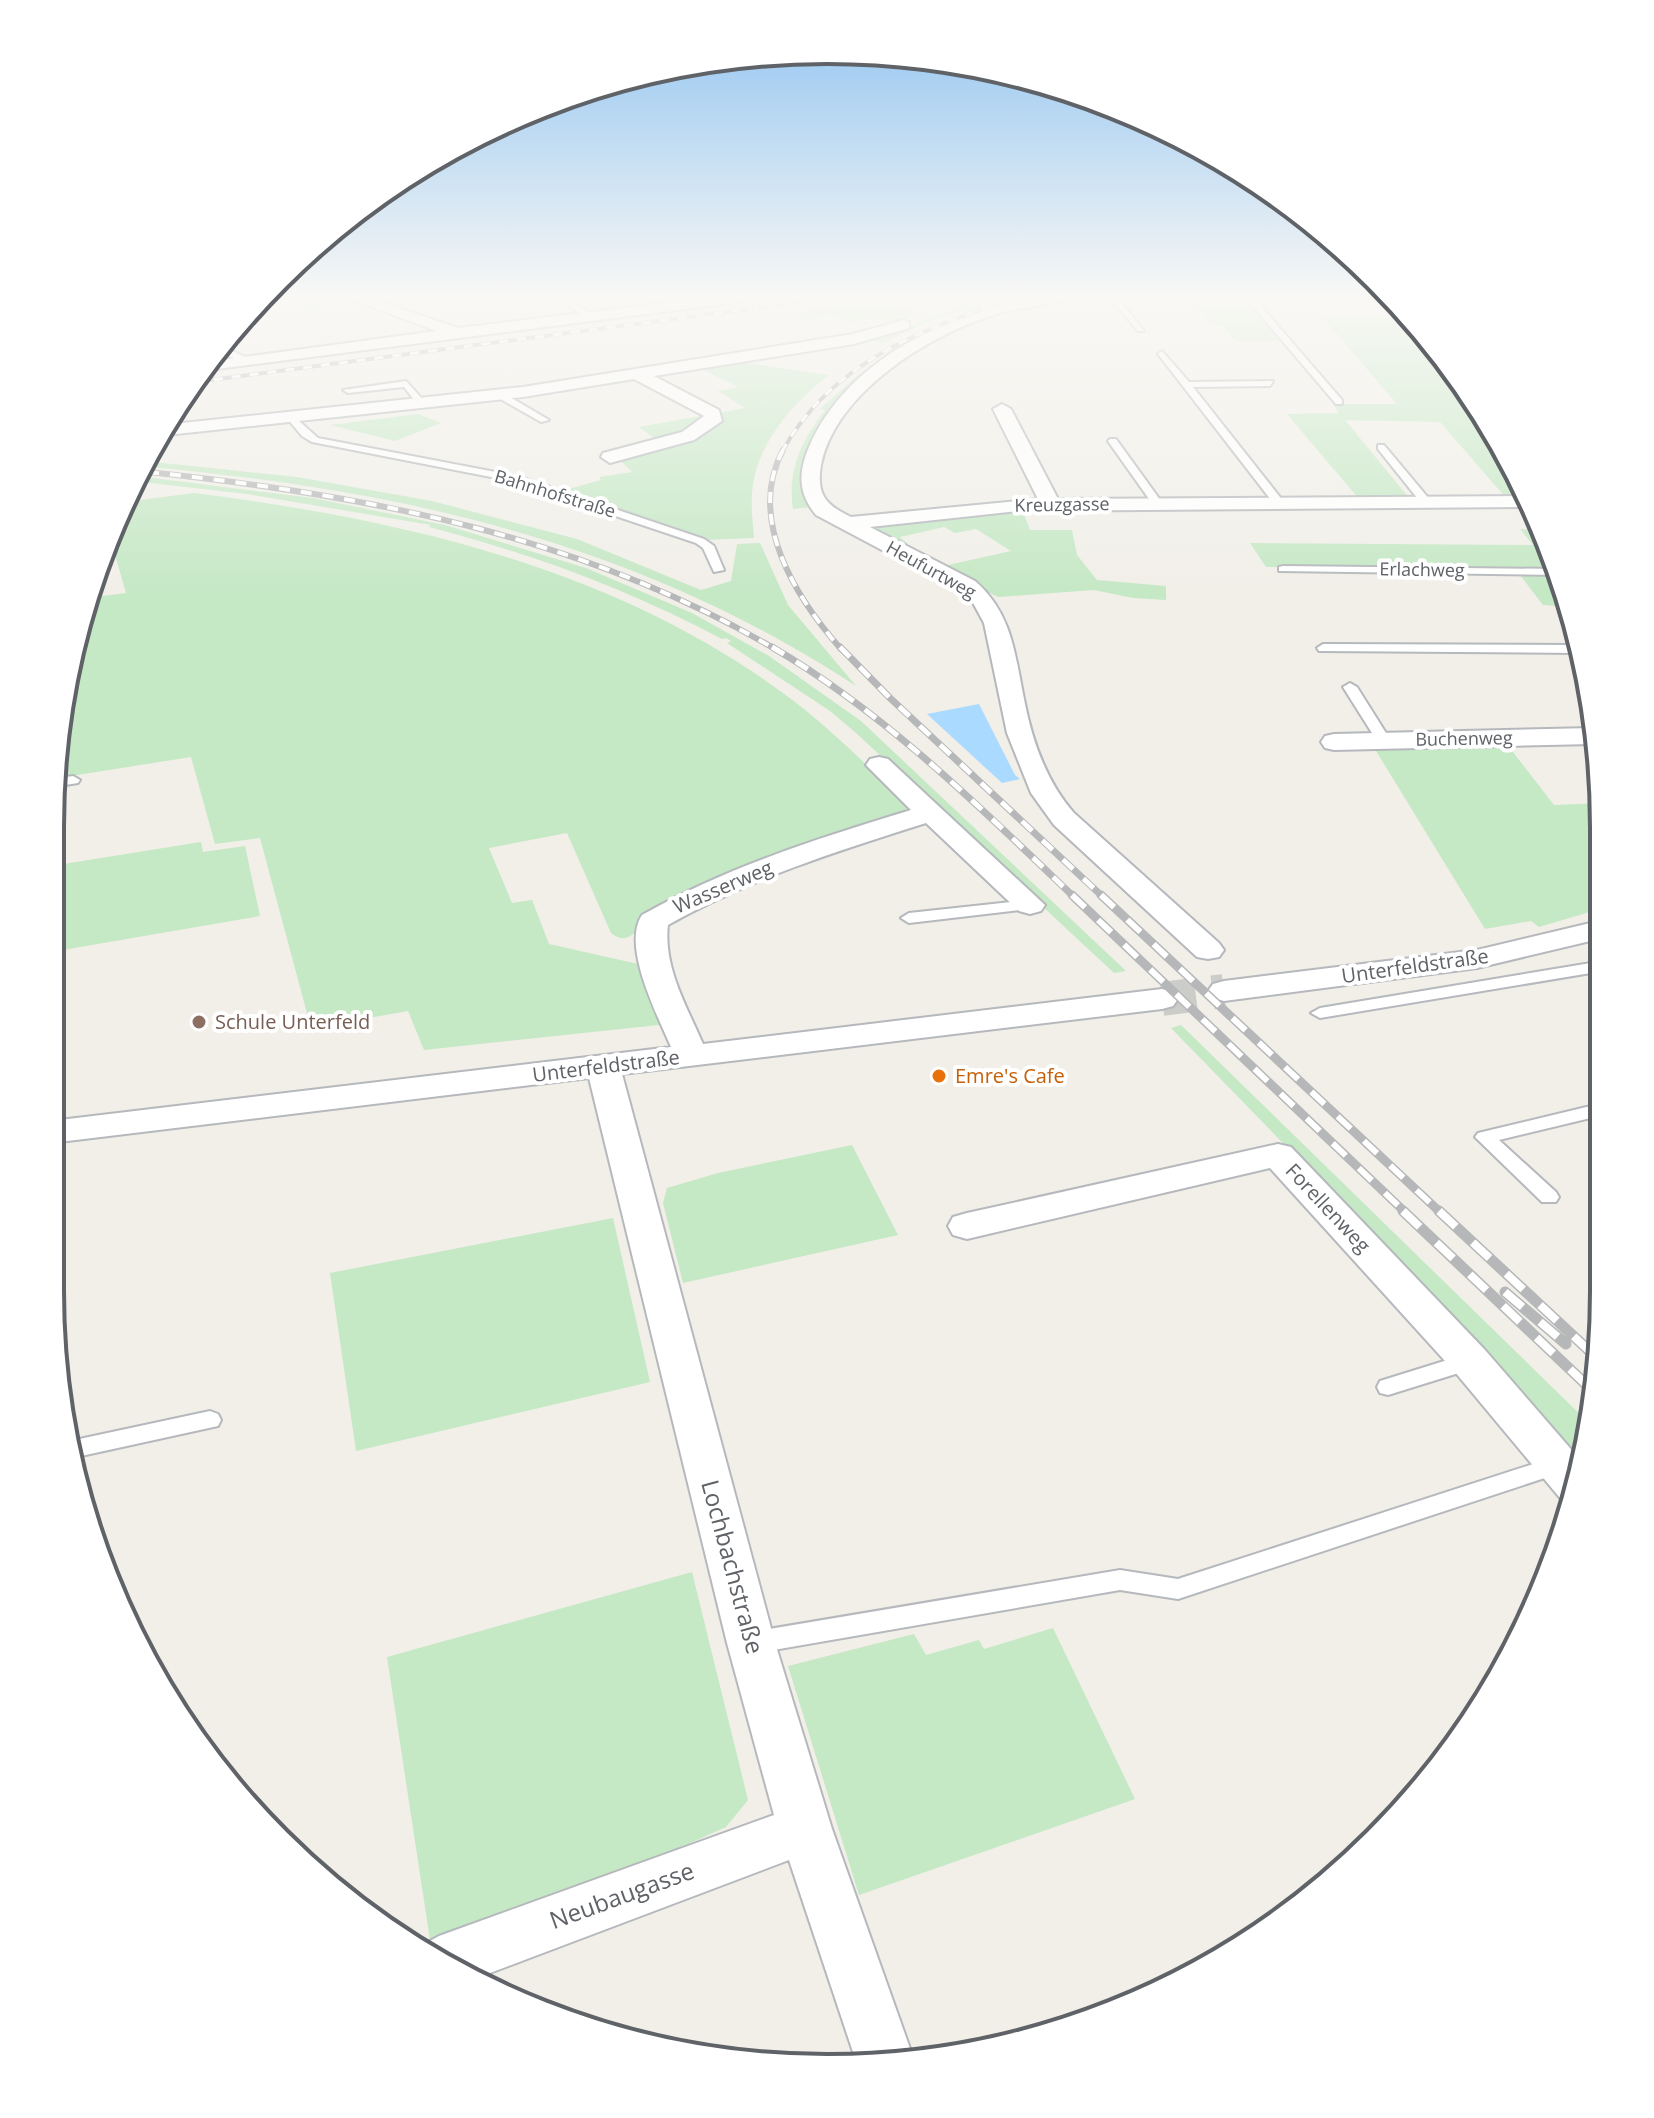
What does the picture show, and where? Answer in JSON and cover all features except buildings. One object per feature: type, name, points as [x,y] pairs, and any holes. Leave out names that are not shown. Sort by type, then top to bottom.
[{"type":"street","points":[[176,429],[493,396]]},
{"type":"street","points":[[610,457],[707,428],[713,421],[713,414],[678,396]]},
{"type":"street","name":"Heufurtweg","points":[[848,396],[818,445],[810,483],[817,505],[846,524],[967,586],[987,604],[1002,648],[1025,747],[1048,800],[1064,819],[1208,950]]},
{"type":"street","points":[[1002,409],[1051,505]]},
{"type":"street","name":"Kreuzgasse","points":[[846,524],[971,508],[1051,505],[1517,502]]},
{"type":"street","name":"Buchenweg","points":[[1334,742],[1584,736]]},
{"type":"street","points":[[879,765],[1030,905]]},
{"type":"street","name":"Wasserweg","points":[[691,1055],[653,956],[649,937],[653,921],[706,891],[823,846],[930,813]]},
{"type":"street","name":"Unterfeldstraße","points":[[1224,991],[1477,959],[1590,932]]},
{"type":"street","name":"Unterfeldstraße","points":[[64,1130],[1162,999]]},
{"type":"street","name":"Lochbachstraße","points":[[603,1067],[751,1643],[805,1829],[882,2051]]},
{"type":"street","name":"Forellenweg","points":[[967,1226],[1278,1155],[1470,1361],[1567,1475]]},
{"type":"street","name":"Neubaugasse","points":[[456,1958],[805,1829]]},
{"type":"lane","points":[[415,396],[422,404]]},
{"type":"lane","points":[[501,396],[544,420]]},
{"type":"lane","points":[[1194,396],[1279,503]]},
{"type":"lane","points":[[1334,396],[1339,402]]},
{"type":"lane","name":"Bahnhofstraße","points":[[289,415],[305,434],[315,440],[513,478],[700,541],[708,546],[718,570]]},
{"type":"lane","points":[[1113,441],[1158,504]]},
{"type":"lane","points":[[1381,447],[1426,502]]},
{"type":"lane","name":"Erlachweg","points":[[1283,569],[1546,572]]},
{"type":"lane","points":[[1323,648],[1568,649]]},
{"type":"lane","points":[[1350,687],[1384,741]]},
{"type":"lane","points":[[66,781],[73,780]]},
{"type":"lane","points":[[909,918],[1030,905]]},
{"type":"lane","points":[[1320,1013],[1590,968]]},
{"type":"lane","points":[[1549,1197],[1485,1137],[1590,1112]]},
{"type":"lane","points":[[1388,1387],[1470,1361]]},
{"type":"lane","points":[[81,1447],[210,1420]]},
{"type":"lane","name":"Forellenweg","points":[[751,1643],[1120,1580],[1178,1589],[1567,1475]]},
{"type":"green space","points":[[726,396],[806,396],[778,427],[760,459],[752,494],[754,538],[705,540],[561,491],[601,480],[599,477],[632,472],[619,459],[665,446],[639,427],[745,408]]},
{"type":"green space","points":[[835,396],[843,396],[823,422],[812,507],[793,509],[794,468],[803,444],[825,410],[820,409]]},
{"type":"green space","points":[[1390,396],[1456,396],[1488,446],[1515,498],[1506,498],[1440,422],[1345,420],[1410,499],[1359,499],[1287,414],[1339,413],[1333,404],[1397,404]]},
{"type":"green space","points":[[418,414],[441,423],[395,441],[330,425]]},
{"type":"green space","points":[[157,462],[297,477],[432,501],[577,539],[701,590],[731,581],[737,544],[760,543],[788,605],[856,686],[774,637],[690,595],[605,560],[518,532],[429,509],[245,477],[155,467]]},
{"type":"green space","points":[[149,478],[313,498],[445,525],[586,568],[692,613],[769,656],[861,721],[1126,971],[1114,973],[830,711],[727,643],[731,641],[726,638],[722,639],[651,604],[579,574],[429,527],[431,525],[247,494],[147,483]]},
{"type":"green space","points":[[194,493],[356,519],[436,537],[515,560],[591,588],[666,621],[737,661],[817,720],[903,799],[907,809],[645,922],[625,938],[611,933],[567,833],[489,848],[512,903],[532,900],[549,944],[638,964],[668,1024],[424,1050],[408,1011],[311,1028],[260,838],[215,844],[191,757],[66,777],[79,678],[90,630],[100,596],[126,593],[115,554],[138,500]]},
{"type":"green space","points":[[1029,509],[1034,513],[1024,514],[1030,530],[1072,530],[1077,555],[1097,580],[1166,586],[1166,600],[1133,598],[1094,590],[998,597],[939,567],[1011,551],[976,529],[955,533],[944,527],[900,537],[908,544],[896,546],[858,526]]},
{"type":"green space","points":[[1520,529],[1529,529],[1545,569],[1266,567],[1250,543],[1533,545]]},
{"type":"green space","points":[[1520,575],[1547,575],[1557,606],[1543,605]]},
{"type":"green space","points":[[1506,743],[1554,805],[1589,804],[1590,912],[1539,927],[1531,921],[1485,929],[1373,746]]},
{"type":"green space","points":[[201,842],[203,852],[245,846],[260,916],[64,950],[64,864]]},
{"type":"green space","points":[[1181,1025],[1579,1414],[1571,1459],[1317,1178],[1171,1028]]},
{"type":"green space","points":[[852,1145],[898,1235],[683,1283],[663,1203],[667,1188],[718,1173]]},
{"type":"green space","points":[[613,1218],[650,1382],[356,1451],[330,1273]]},
{"type":"green space","points":[[692,1572],[748,1800],[726,1827],[594,1886],[430,1940],[387,1657]]},
{"type":"green space","points":[[1053,1628],[1135,1799],[859,1895],[788,1666],[914,1634],[926,1655],[979,1640],[984,1649]]},
{"type":"water","points":[[979,704],[1015,775],[1020,779],[1002,783],[927,714]]},
{"type":"tunnel","points":[[1162,999],[1224,991]]},
{"type":"railway","points":[[783,451],[802,420],[825,396]]},
{"type":"railway","points":[[783,451],[773,476],[770,503],[773,530],[793,582],[841,649]]},
{"type":"railway","points":[[152,472],[312,493],[392,508],[550,549],[627,577],[702,610],[775,649]]},
{"type":"railway","points":[[772,647],[814,673],[892,731],[967,796],[1074,897]]},
{"type":"railway","points":[[840,647],[890,698],[1103,897]]},
{"type":"railway","points":[[1072,895],[1406,1213]]},
{"type":"railway","points":[[1101,895],[1441,1213]]},
{"type":"railway","points":[[1403,1211],[1584,1382]]},
{"type":"railway","points":[[1439,1211],[1587,1349]]},
{"type":"railway","points":[[1505,1292],[1566,1344]]},
{"type":"place","name":"Schule Unterfeld","points":[[199,1022]]},
{"type":"place","name":"Emre's Cafe","points":[[939,1076]]}]
